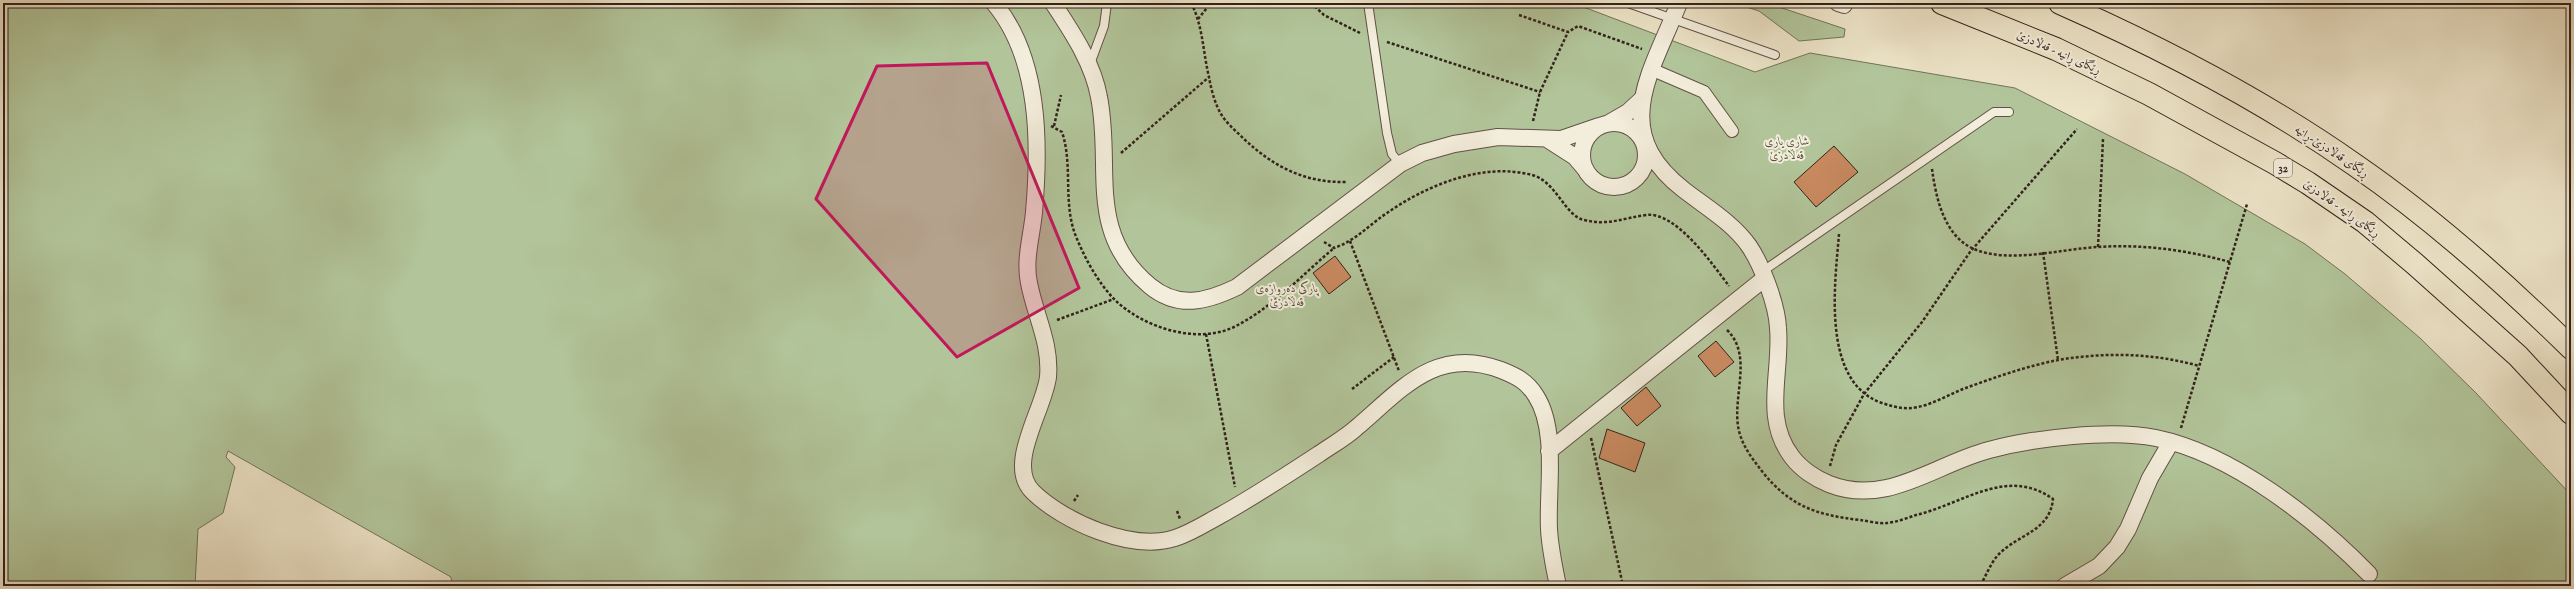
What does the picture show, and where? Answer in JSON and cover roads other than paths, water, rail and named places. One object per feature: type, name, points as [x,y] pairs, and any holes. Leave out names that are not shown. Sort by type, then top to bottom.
[{"type":"main road","name":"ڕێگای ڕانیە - قەڵادزێ","points":[[1942,3],[2056,49],[2134,87],[2275,163],[2308,183],[2365,222],[2415,264],[2518,356],[2571,413]]},
{"type":"main road","name":"ڕێگای قەڵادزێ-ڕانیە","points":[[2060,3],[2140,40],[2220,83],[2314,138],[2356,165],[2447,236],[2542,319],[2571,348]]},
{"type":"street","points":[[994,3],[1008,19],[1023,51],[1032,102],[1037,154],[1034,211],[1027,265],[1029,283],[1046,342],[1048,376],[1022,461],[1024,481],[1050,507],[1076,521],[1127,540],[1174,539],[1279,481],[1355,429],[1422,372],[1462,362],[1487,365],[1522,378],[1538,397],[1547,424],[1549,451],[1549,529],[1558,586]]},
{"type":"street","points":[[1053,3],[1089,65],[1100,104],[1103,192],[1109,223],[1118,247],[1134,273],[1170,299],[1193,302],[1217,297],[1236,287],[1400,164],[1422,153],[1454,144],[1498,137],[1546,139],[1570,137],[1604,125],[1630,126],[1638,133],[1659,168],[1669,178],[1726,221],[1749,245],[1764,274],[1778,327],[1774,410],[1778,435],[1793,459],[1825,483],[1846,491],[1871,492],[1904,484],[1988,450],[2043,440],[2102,435],[2154,438],[2193,448],[2232,465],[2310,521],[2345,549],[2369,574]]},
{"type":"street","points":[[1587,171],[1583,162],[1584,146],[1591,133],[1628,112],[1641,100],[1679,3]]},
{"type":"street","points":[[1653,70],[1704,92],[1732,131]]},
{"type":"street","points":[[1546,139],[1574,157],[1602,184],[1613,186],[1624,185],[1641,173],[1645,163],[1646,152],[1641,100]]},
{"type":"street","points":[[1633,180],[1669,178]]},
{"type":"street","points":[[1549,451],[1738,299],[1764,274]]},
{"type":"street","points":[[2065,586],[2099,566],[2117,547],[2128,529],[2150,478],[2171,442]]},
{"type":"lane","points":[[1089,65],[1104,26],[1106,3]]},
{"type":"lane","points":[[1368,3],[1387,133],[1392,154],[1400,164]]},
{"type":"lane","points":[[1628,3],[1775,55]]},
{"type":"lane","points":[[1764,274],[1840,218],[1994,112],[2009,112]]},
{"type":"park label","name":"شاری یاری قەڵادزێ","points":[[1787,148]]},
{"type":"park label","name":"پارکی دەروازەی قەڵادزێ","points":[[1287,295]]}]
